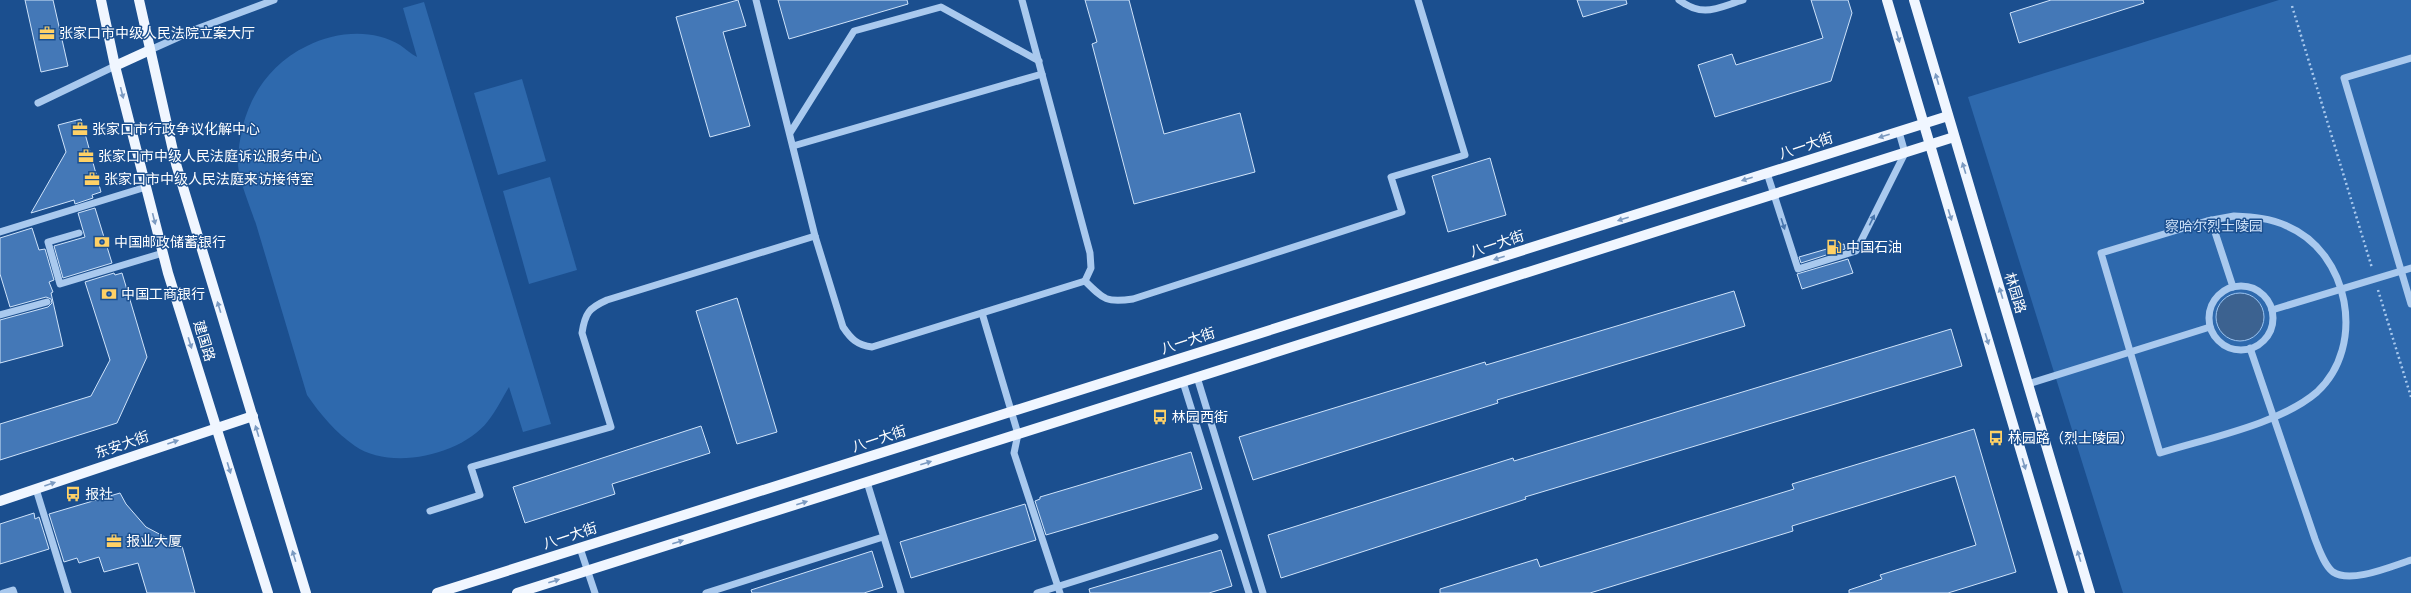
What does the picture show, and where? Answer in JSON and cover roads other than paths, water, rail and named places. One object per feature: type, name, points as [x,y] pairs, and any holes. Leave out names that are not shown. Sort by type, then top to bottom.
[{"type":"main road","name":"建国路","points":[[101,0],[115,66],[163,253],[268,593]]},
{"type":"main road","name":"建国路","points":[[139,0],[176,164],[306,593]]},
{"type":"main road","points":[[1887,0],[2063,593]]},
{"type":"main road","name":"林园路","points":[[1914,0],[2090,593]]},
{"type":"main road","points":[[115,66],[150,50]]},
{"type":"main road","name":"八一大街","points":[[437,593],[1948,116]]},
{"type":"main road","points":[[517,593],[1954,137]]},
{"type":"main road","name":"东安大街","points":[[0,501],[253,416]]},
{"type":"street","points":[[150,50],[199,28],[274,0]]},
{"type":"street","points":[[756,0],[815,236],[843,327],[859,345],[872,347],[1085,281],[1091,268],[1090,253],[1022,0]]},
{"type":"street","points":[[1085,281],[1098,294],[1114,302],[1133,299],[1402,212],[1391,177],[1465,155],[1418,0]]},
{"type":"street","points":[[1679,0],[1690,8],[1707,12],[1743,0]]},
{"type":"street","points":[[790,133],[854,31],[941,7],[1039,61]]},
{"type":"street","points":[[2411,58],[2344,78],[2411,304]]},
{"type":"street","points":[[38,103],[115,66]]},
{"type":"street","points":[[793,146],[1042,74]]},
{"type":"street","points":[[1767,173],[1798,269],[1856,251],[1905,153],[1899,132]]},
{"type":"street","points":[[0,232],[146,187]]},
{"type":"street","points":[[2234,216],[2262,217],[2288,226],[2311,242],[2329,262],[2342,289],[2346,314],[2344,342],[2334,368],[2318,391],[2296,408],[2274,418],[2160,453],[2100,253],[2211,220],[2234,216]]},
{"type":"street","points":[[2211,220],[2233,287]]},
{"type":"street","points":[[79,233],[48,242],[60,284],[163,253]]},
{"type":"street","points":[[430,511],[480,495],[471,466],[611,427],[582,333],[584,319],[591,307],[607,300],[815,236]]},
{"type":"street","points":[[2272,310],[2411,268]]},
{"type":"street","points":[[2244,286],[2255,288],[2264,294],[2272,310],[2273,324],[2269,334],[2263,342],[2250,348],[2232,349],[2215,337],[2210,327],[2209,317],[2211,306],[2216,297],[2233,287],[2244,286]]},
{"type":"street","points":[[1,313],[47,302]]},
{"type":"street","points":[[982,313],[1018,434],[1014,452],[1059,590]]},
{"type":"street","points":[[2028,384],[2210,327]]},
{"type":"street","points":[[2250,348],[2315,539],[2324,561],[2333,572],[2342,575],[2360,576],[2411,560]]},
{"type":"street","points":[[1197,378],[1263,593]]},
{"type":"street","points":[[1183,382],[1249,593]]},
{"type":"street","points":[[867,482],[901,593]]},
{"type":"street","points":[[36,488],[68,593]]},
{"type":"street","points":[[706,593],[883,537]]},
{"type":"street","points":[[1037,593],[1059,590],[1215,537]]},
{"type":"street","points":[[580,548],[595,593]]},
{"type":"street","points":[[3,593],[13,590],[14,593]]},
{"type":"place","name":"张家口市中级人民法院立案大厅","points":[[47,33]]},
{"type":"place","name":"张家口市行政争议化解中心","points":[[80,129]]},
{"type":"place","name":"张家口市中级人民法庭诉讼服务中心","points":[[86,156]]},
{"type":"place","name":"张家口市中级人民法庭来访接待室","points":[[92,179]]},
{"type":"place","name":"中国邮政储蓄银行","points":[[102,242]]},
{"type":"place","name":"中国石油","points":[[1834,247]]},
{"type":"place","name":"中国工商银行","points":[[109,294]]},
{"type":"place","name":"林园西街","points":[[1160,417]]},
{"type":"place","name":"林园路（烈士陵园）","points":[[1996,438]]},
{"type":"place","name":"报社","points":[[73,494]]},
{"type":"place","name":"报业大厦","points":[[114,541]]},
{"type":"park label","name":"察哈尔烈士陵园","points":[[2214,226]]}]
